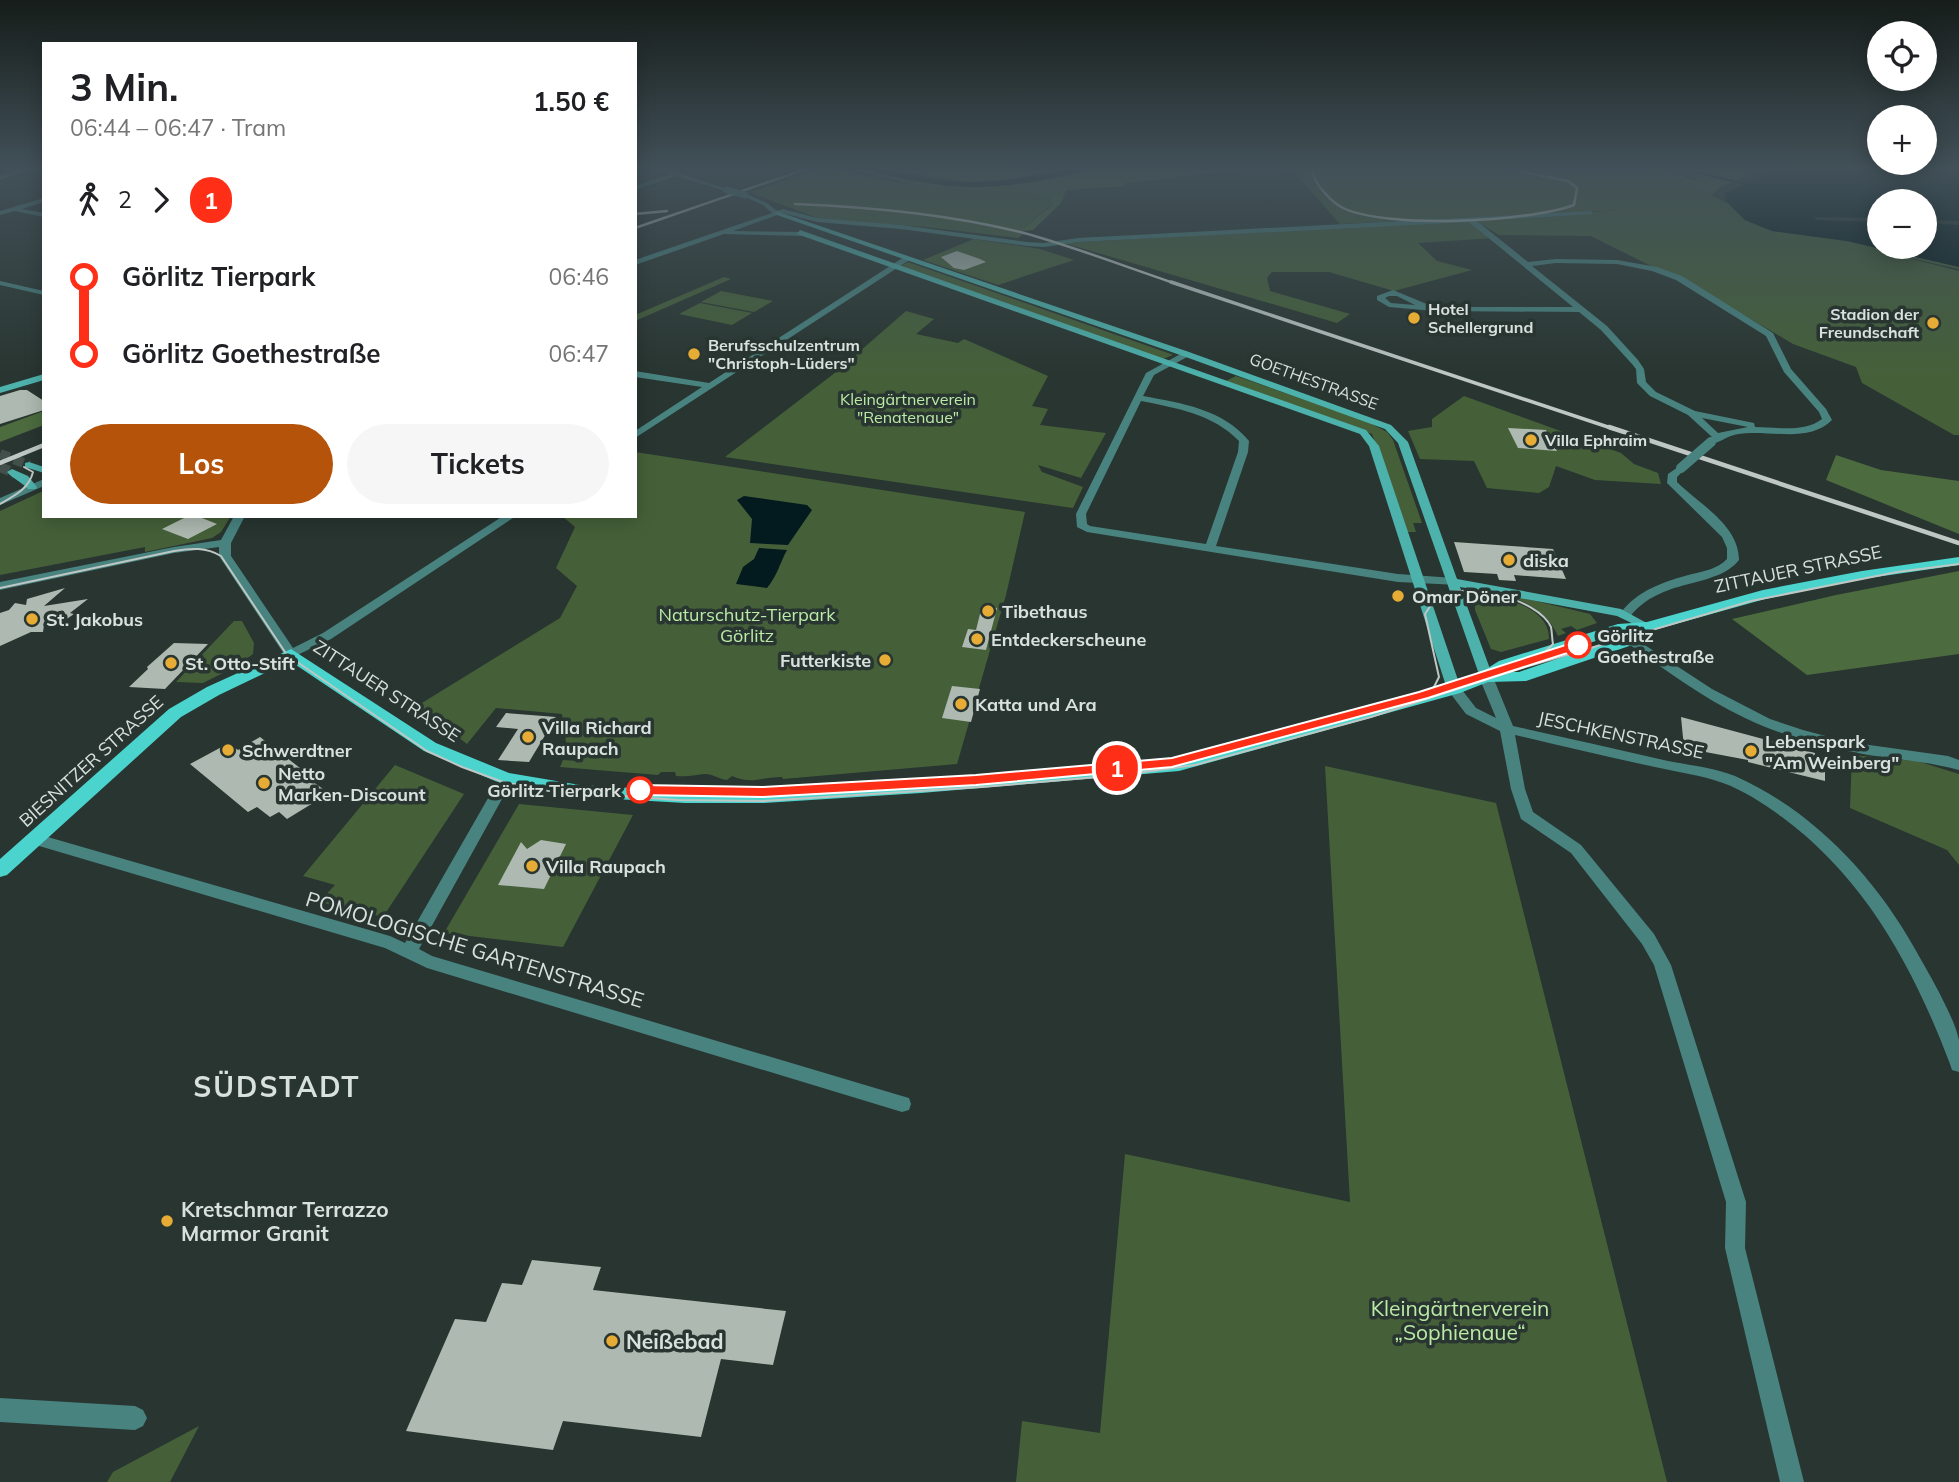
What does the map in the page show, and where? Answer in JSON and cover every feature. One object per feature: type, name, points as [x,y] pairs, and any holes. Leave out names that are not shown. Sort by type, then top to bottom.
[{"type":"main road","name":"ZITTAUER STRASSE","points":[[291,653],[430,747],[506,779],[555,788],[627,794],[764,797],[1105,773],[1179,765],[1454,689],[1486,677],[1511,662],[1624,627],[1648,627],[1763,595],[1862,575],[1959,561]]},
{"type":"main road","name":"ZITTAUER STRASSE","points":[[1486,677],[1520,677],[1638,638],[1648,627]]},
{"type":"main road","name":"BIESNITZER STRASSE","points":[[0,870],[175,713],[291,653]]},
{"type":"street","points":[[637,262],[709,236]]},
{"type":"street","name":"GOETHESTRASSE","points":[[812,236],[1347,425],[1368,436],[1374,446],[1420,580],[1454,689]]},
{"type":"street","name":"GOETHESTRASSE","points":[[843,236],[1371,419],[1396,433],[1403,442],[1486,677]]},
{"type":"street","points":[[974,236],[1044,245],[1078,240],[1150,236]]},
{"type":"street","points":[[1492,236],[1604,328],[1635,362],[1640,369],[1642,383],[1653,394],[1691,413],[1770,428],[1807,430],[1819,427],[1827,420],[1823,411],[1787,370],[1770,335],[1688,283],[1666,272],[1600,261],[1529,264]]},
{"type":"street","points":[[637,434],[907,258]]},
{"type":"street","points":[[0,283],[42,293]]},
{"type":"street","points":[[1423,308],[1581,309]]},
{"type":"street","points":[[1186,354],[1150,373],[1080,517],[1081,525],[1210,548],[1517,592],[1625,615],[1648,627]]},
{"type":"street","points":[[637,374],[710,386]]},
{"type":"street","points":[[1,390],[42,378]]},
{"type":"street","points":[[1139,398],[1215,419],[1236,430],[1244,441],[1243,452],[1210,548]]},
{"type":"street","points":[[1691,413],[1714,439]]},
{"type":"street","points":[[1625,615],[1631,603],[1660,589],[1730,565],[1733,558],[1730,543],[1718,524],[1672,483],[1672,476],[1714,439],[1745,430],[1770,428]]},
{"type":"street","points":[[29,465],[42,469]]},
{"type":"street","points":[[12,472],[24,478],[32,487]]},
{"type":"street","points":[[0,502],[42,483]]},
{"type":"street","points":[[0,586],[174,550],[225,543],[239,518]]},
{"type":"street","points":[[291,653],[327,636],[508,518]]},
{"type":"street","name":"ZITTAUER STRASSE","points":[[225,543],[224,551],[228,561],[291,653]]},
{"type":"street","points":[[1631,640],[1736,709],[1779,727],[1866,750],[1959,759]]},
{"type":"street","points":[[1486,677],[1507,729],[1518,789],[1526,815],[1576,849],[1648,939],[1662,965],[1736,1202],[1735,1248],[1792,1482]]},
{"type":"street","name":"JESCHKENSTRASSE","points":[[1454,689],[1471,711],[1507,729],[1728,779],[1758,792],[1791,816],[1835,854],[1863,883],[1885,912],[1926,982],[1959,1064]]},
{"type":"street","points":[[1941,758],[1959,765]]},
{"type":"street","points":[[409,952],[506,779]]},
{"type":"street","name":"POMOLOGISCHE GARTENSTRASSE","points":[[34,839],[390,943],[427,961],[902,1104]]},
{"type":"street","points":[[0,1410],[135,1418]]},
{"type":"green space","points":[[1185,236],[1494,238],[1418,243],[1437,261],[1472,270],[1394,291],[1329,272],[1272,272],[1267,278],[1270,291],[1350,314],[1337,323],[1064,243]]},
{"type":"green space","points":[[1591,236],[1811,236],[1867,246],[1867,259],[1912,259],[1959,271],[1959,435],[1954,435],[1862,383],[1856,367],[1793,344],[1680,277],[1655,268]]},
{"type":"green space","points":[[974,239],[1040,249],[1074,260],[998,285],[923,260]]},
{"type":"green space","points":[[1914,259],[1925,259],[1959,269]]},
{"type":"green space","points":[[908,262],[1173,355],[1163,359],[901,266]]},
{"type":"green space","points":[[724,277],[731,279],[637,320],[637,314]]},
{"type":"green space","points":[[721,291],[773,301],[754,312],[701,302]]},
{"type":"green space","points":[[700,303],[752,313],[732,325],[679,314]]},
{"type":"green space","name":"Kleingärtnerverein \"Renatenaue\"","points":[[906,311],[934,319],[916,334],[958,343],[964,339],[1048,376],[1032,406],[1048,409],[1040,425],[1106,433],[1081,478],[1038,465],[1042,472],[1083,487],[1073,508],[725,457],[836,372]]},
{"type":"green space","points":[[1236,376],[1368,422],[1387,432],[1393,440],[1422,523],[1413,523],[1416,532],[1407,532],[1372,434],[1226,381]]},
{"type":"green space","points":[[1464,396],[1621,453],[1634,464],[1658,473],[1661,484],[1595,480],[1556,466],[1549,487],[1539,493],[1487,488],[1474,461],[1420,459],[1408,431],[1432,427],[1432,419]]},
{"type":"green space","points":[[42,412],[42,426],[0,442],[0,427]]},
{"type":"green space","name":"Naturschutz-Tierpark Görlitz","points":[[637,452],[1025,512],[1006,595],[957,764],[783,779],[751,780],[732,776],[727,780],[705,774],[676,776],[675,772],[661,772],[658,775],[560,767],[563,760],[577,761],[586,745],[566,743],[562,714],[496,708],[467,744],[417,706],[560,618],[577,586],[556,568],[575,527],[564,518],[637,518]]},
{"type":"green space","points":[[1836,455],[1881,470],[1959,481],[1959,534],[1826,480]]},
{"type":"green space","points":[[41,492],[42,518],[230,518],[221,532],[212,538],[145,552],[145,547],[0,575],[0,511]]},
{"type":"green space","points":[[1959,571],[1959,654],[1807,675],[1732,619],[1836,595]]},
{"type":"green space","points":[[1493,591],[1590,614],[1597,623],[1577,630],[1571,626],[1561,629],[1566,633],[1558,636],[1546,618],[1531,606]]},
{"type":"green space","points":[[1474,593],[1509,600],[1532,611],[1541,618],[1549,639],[1501,652],[1491,649],[1475,610]]},
{"type":"green space","points":[[234,621],[242,621],[254,643],[253,654],[235,667],[203,683],[176,682]]},
{"type":"green space","points":[[1852,755],[1917,761],[1959,774],[1959,865],[1947,850],[1850,808]]},
{"type":"green space","points":[[395,765],[464,794],[383,917],[319,902],[335,885],[303,876]]},
{"type":"green space","name":"Kleingärtnerverein „Sophienaue“","points":[[1325,766],[1496,803],[1667,1482],[1016,1482],[1022,1421],[1100,1433],[1125,1154],[1350,1202]]},
{"type":"green space","points":[[519,804],[633,815],[563,947],[444,933]]},
{"type":"green space","points":[[199,1426],[170,1482],[107,1482],[113,1472]]},
{"type":"water","points":[[1811,236],[1867,236],[1867,246],[1847,241]]},
{"type":"water","points":[[1937,236],[1959,236],[1959,267],[1925,259],[1937,259]]},
{"type":"water","points":[[744,496],[807,505],[812,510],[788,545],[750,543],[752,519],[737,500]]},
{"type":"water","points":[[759,548],[787,550],[776,574],[767,588],[736,584],[743,567],[754,559]]},
{"type":"building","points":[[957,251],[986,262],[964,270],[954,268],[941,257]]},
{"type":"building","points":[[27,390],[42,400],[42,411],[0,424],[0,396]]},
{"type":"building","name":"Villa Ephraim","points":[[1508,428],[1546,430],[1557,451],[1518,448]]},
{"type":"building","points":[[184,518],[202,518],[217,524],[188,539],[162,529]]},
{"type":"building","name":"diska","points":[[1454,542],[1553,549],[1566,579],[1514,575],[1516,581],[1499,580],[1497,574],[1464,572]]},
{"type":"building","name":"St. Jakobus","points":[[65,588],[44,606],[88,599],[70,613],[74,614],[55,627],[44,625],[43,632],[31,632],[0,646],[0,613],[9,610],[15,603],[26,605],[27,599]]},
{"type":"building","points":[[982,606],[997,608],[986,650],[962,647],[968,629],[976,630]]},
{"type":"building","name":"St. Otto-Stift","points":[[174,643],[208,644],[165,689],[129,687],[147,667]]},
{"type":"building","name":"Katta und Ara","points":[[952,686],[980,689],[971,722],[942,718]]},
{"type":"building","name":"Villa Richard Raupach","points":[[506,713],[556,717],[529,762],[498,760],[518,729],[496,727]]},
{"type":"building","name":"Lebenspark \"Am Weinberg\"","points":[[1681,717],[1815,753],[1816,762],[1825,765],[1825,781],[1748,760],[1684,748]]},
{"type":"building","name":"Netto Marken-Discount","points":[[260,737],[323,789],[312,795],[318,800],[287,819],[279,812],[270,817],[257,807],[248,812],[190,764],[229,743],[238,750]]},
{"type":"building","name":"Villa Raupach","points":[[541,840],[566,844],[544,889],[498,885],[521,842],[527,849]]},
{"type":"building","name":"Neißebad","points":[[532,1260],[601,1267],[593,1290],[786,1311],[773,1365],[721,1359],[701,1437],[563,1421],[553,1450],[406,1431],[455,1319],[486,1322],[502,1283],[522,1285]]},
{"type":"tunnel","points":[[0,454],[29,465]]},
{"type":"tunnel","points":[[0,467],[12,472]]},
{"type":"tram line","points":[[0,504],[28,483],[33,472],[24,467]]},
{"type":"tram line","points":[[0,588],[174,551],[210,551],[221,556],[287,655],[427,751],[462,767],[503,782],[550,791],[678,800],[763,801],[982,787],[1122,775],[1195,765],[1371,717],[1519,669],[1751,601],[1897,572],[1959,564]]},
{"type":"tram line","points":[[1424,695],[1434,687],[1439,677],[1425,614],[1436,598],[1450,593],[1465,591],[1499,595],[1532,608],[1551,627],[1553,644],[1537,660]]},
{"type":"tram line","name":"1","points":[[640,790],[763,792],[976,780],[1172,763],[1424,695],[1578,645]]},
{"type":"railway","points":[[1035,236],[1176,284]]},
{"type":"railway","points":[[1171,282],[1176,284]]},
{"type":"railway","points":[[1176,284],[1614,429]]},
{"type":"railway","points":[[1609,427],[1959,543]]},
{"type":"railway","points":[[0,463],[42,446]]},
{"type":"place","name":"Hotel Schellergrund","points":[[1414,318]]},
{"type":"place","name":"Stadion der Freundschaft","points":[[1933,323]]},
{"type":"place","name":"Berufsschulzentrum \"Christoph-Lüders\"","points":[[694,354]]},
{"type":"place","name":"Villa Ephraim","points":[[1531,440]]},
{"type":"place","name":"diska","points":[[1509,560]]},
{"type":"place","name":"Omar Döner","points":[[1398,596]]},
{"type":"place","name":"Tibethaus","points":[[988,611]]},
{"type":"place","name":"St. Jakobus","points":[[32,619]]},
{"type":"place","name":"Entdeckerscheune","points":[[977,639]]},
{"type":"place","name":"Görlitz Goethestraße","points":[[1578,645]]},
{"type":"place","name":"Futterkiste","points":[[885,660]]},
{"type":"place","name":"St. Otto-Stift","points":[[171,663]]},
{"type":"place","name":"Katta und Ara","points":[[961,704]]},
{"type":"place","name":"Villa Richard Raupach","points":[[528,737]]},
{"type":"place","name":"Schwerdtner","points":[[228,750]]},
{"type":"place","name":"Lebenspark \"Am Weinberg\"","points":[[1751,751]]},
{"type":"place","name":"Netto Marken-Discount","points":[[264,783]]},
{"type":"place","name":"Görlitz Tierpark","points":[[640,790]]},
{"type":"place","name":"Villa Raupach","points":[[532,866]]},
{"type":"place","name":"Kretschmar Terrazzo Marmor Granit","points":[[167,1221]]},
{"type":"place","name":"Neißebad","points":[[612,1341]]},
{"type":"district","name":"SÜDSTADT","points":[[277,1086]]}]
